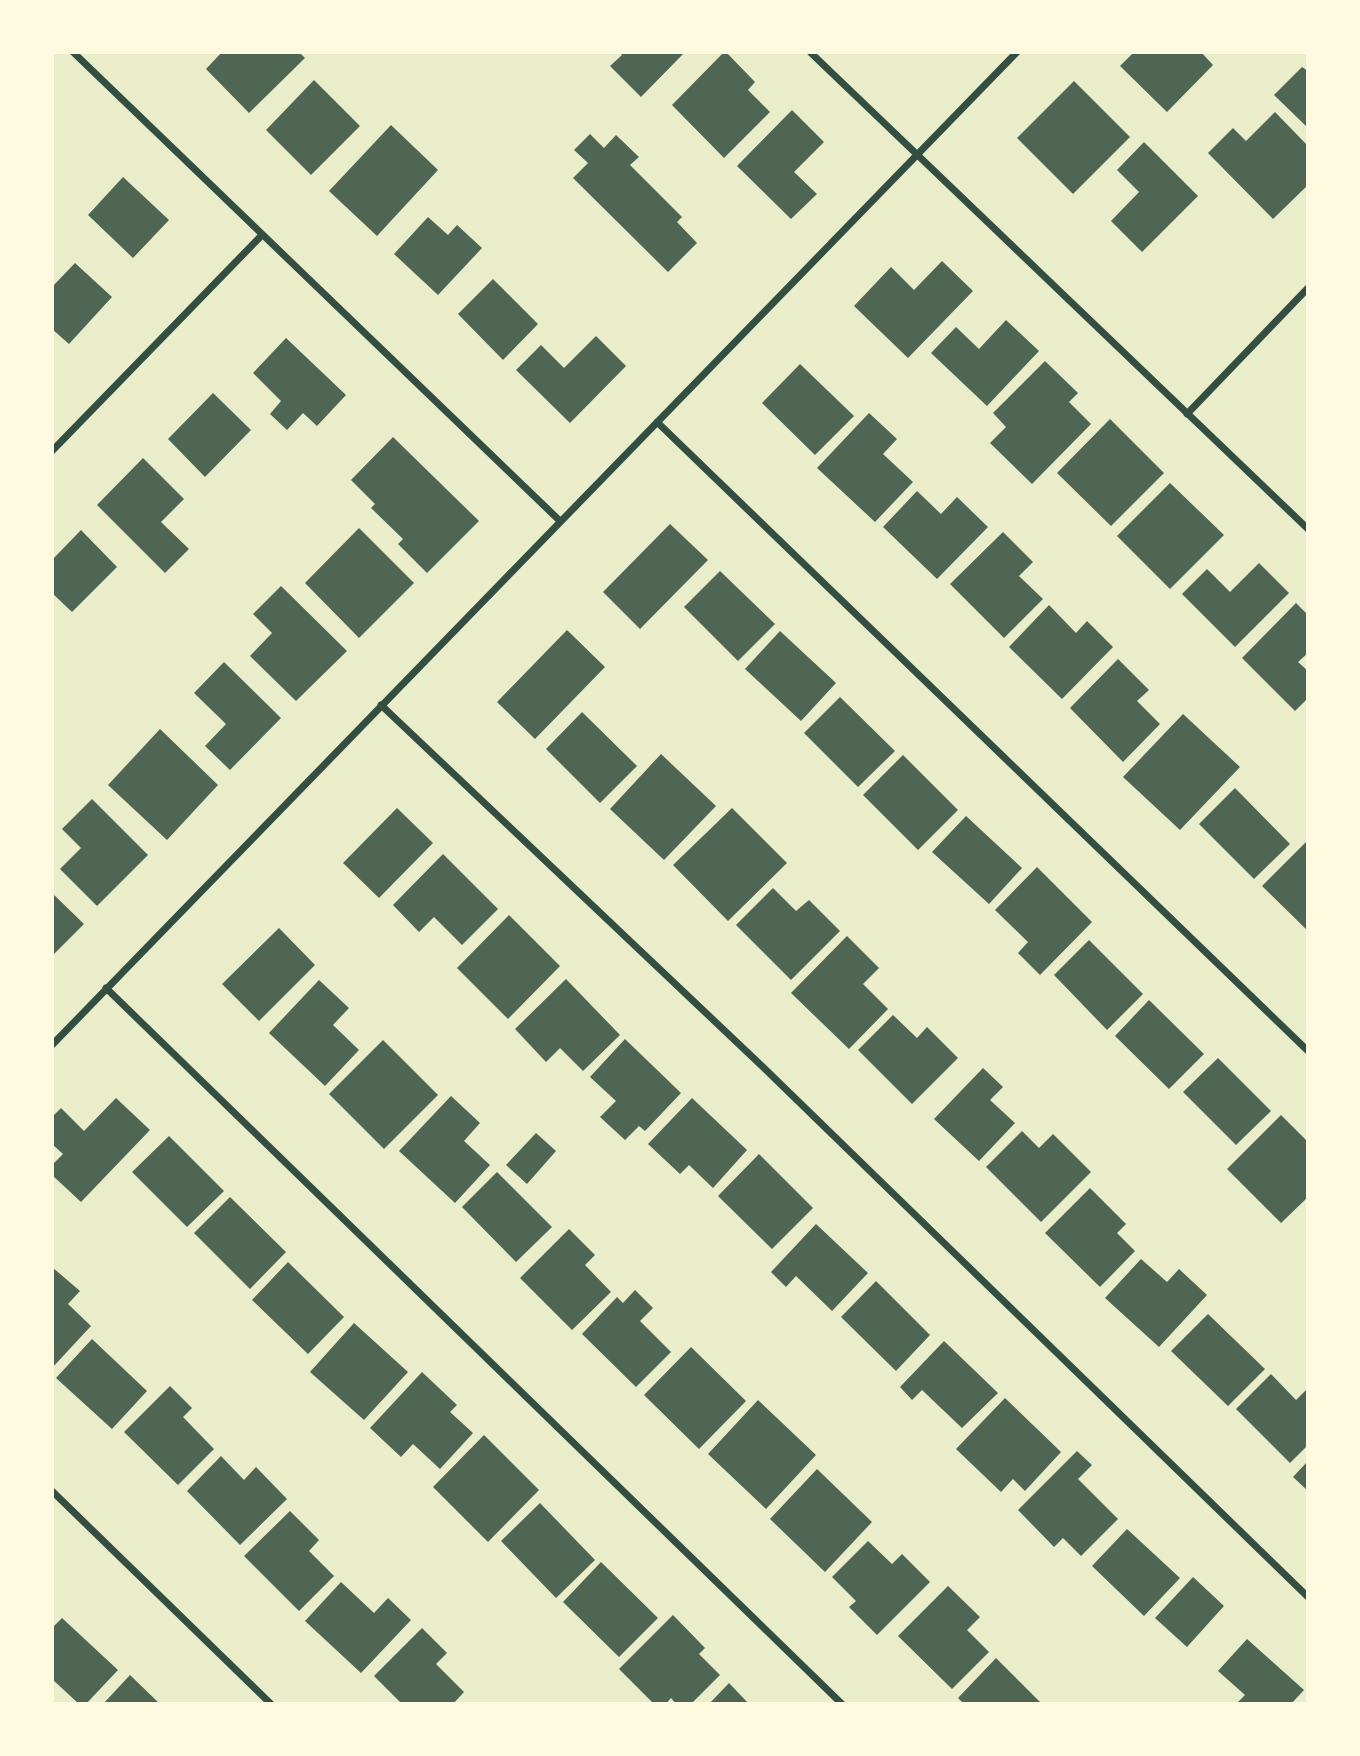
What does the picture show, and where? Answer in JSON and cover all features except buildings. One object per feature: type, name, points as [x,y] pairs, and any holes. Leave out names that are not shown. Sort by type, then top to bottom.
[{"type":"street","points":[[73,52],[560,522]]},
{"type":"street","points":[[810,52],[1307,529]]},
{"type":"street","points":[[52,1045],[1017,52]]},
{"type":"street","points":[[52,451],[262,235]]},
{"type":"street","points":[[1187,414],[1307,288]]},
{"type":"street","points":[[657,422],[1307,1051]]},
{"type":"street","points":[[381,705],[754,1059],[1307,1597]]},
{"type":"street","points":[[106,988],[842,1703]]},
{"type":"street","points":[[52,1491],[271,1703]]}]
